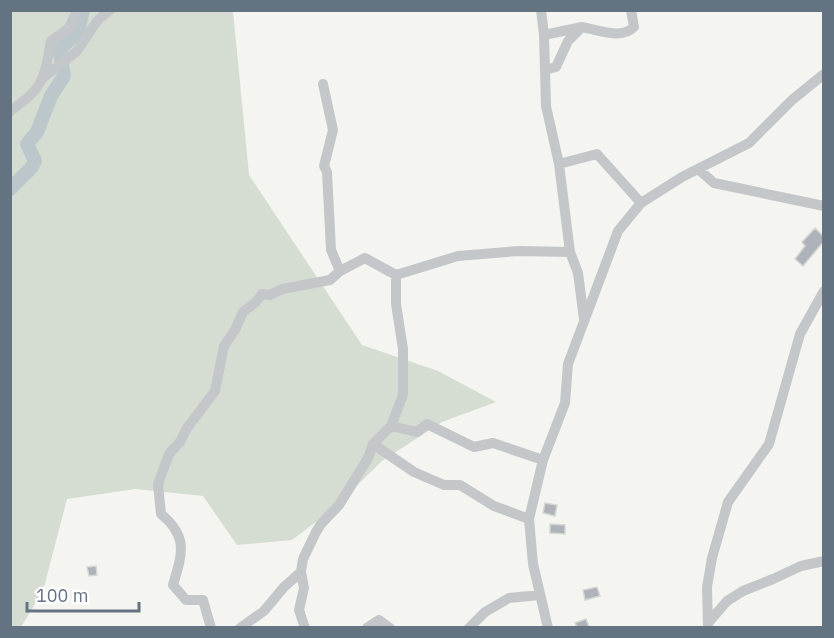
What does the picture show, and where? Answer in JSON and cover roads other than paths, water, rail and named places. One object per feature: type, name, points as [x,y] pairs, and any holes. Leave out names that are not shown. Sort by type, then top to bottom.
[{"type":"street","points":[[44,77],[51,41],[69,28],[77,10]]},
{"type":"street","points":[[10,111],[30,98],[44,77],[76,51],[98,21],[110,10]]},
{"type":"street","points":[[541,10],[546,106],[559,164],[570,252],[578,273],[584,322]]},
{"type":"street","points":[[544,35],[582,27],[624,34],[634,27],[631,10]]},
{"type":"street","points":[[545,70],[556,67],[568,41],[582,27]]},
{"type":"street","points":[[548,627],[533,564],[529,519],[543,460],[565,403],[568,364],[618,231],[641,203],[749,142],[792,100],[824,74]]},
{"type":"street","points":[[323,84],[333,130],[324,166],[327,172],[331,250],[340,271]]},
{"type":"street","points":[[559,164],[597,154],[641,203]]},
{"type":"street","points":[[698,169],[714,183],[824,206]]},
{"type":"street","points":[[211,627],[203,600],[186,600],[173,585],[182,553],[179,535],[174,524],[161,513],[158,484],[169,454],[215,392],[224,346],[243,312],[262,294],[270,295],[282,289],[330,280],[340,271],[365,258],[396,275],[458,256],[518,251],[570,252]]},
{"type":"street","points":[[305,627],[299,610],[304,588],[301,572],[303,559],[321,524],[339,505],[368,458],[373,444],[391,426],[403,395],[403,349],[396,304],[396,275]]},
{"type":"street","points":[[708,625],[707,587],[712,558],[728,502],[768,444],[800,334],[824,291]]},
{"type":"street","points":[[391,426],[417,432],[427,424],[474,447],[493,443],[543,460]]},
{"type":"street","points":[[373,444],[414,472],[444,485],[460,485],[494,506],[529,519]]},
{"type":"street","points":[[708,625],[727,601],[743,591],[801,566],[824,561]]},
{"type":"street","points":[[240,627],[264,611],[284,587],[301,572]]},
{"type":"street","points":[[469,627],[485,612],[509,598],[540,595]]},
{"type":"street","points":[[367,627],[379,620],[388,627]]},
{"type":"waterway","points":[[10,189],[35,161],[27,144],[37,132],[51,96],[64,76],[60,53],[62,47],[78,32],[83,10]]}]
